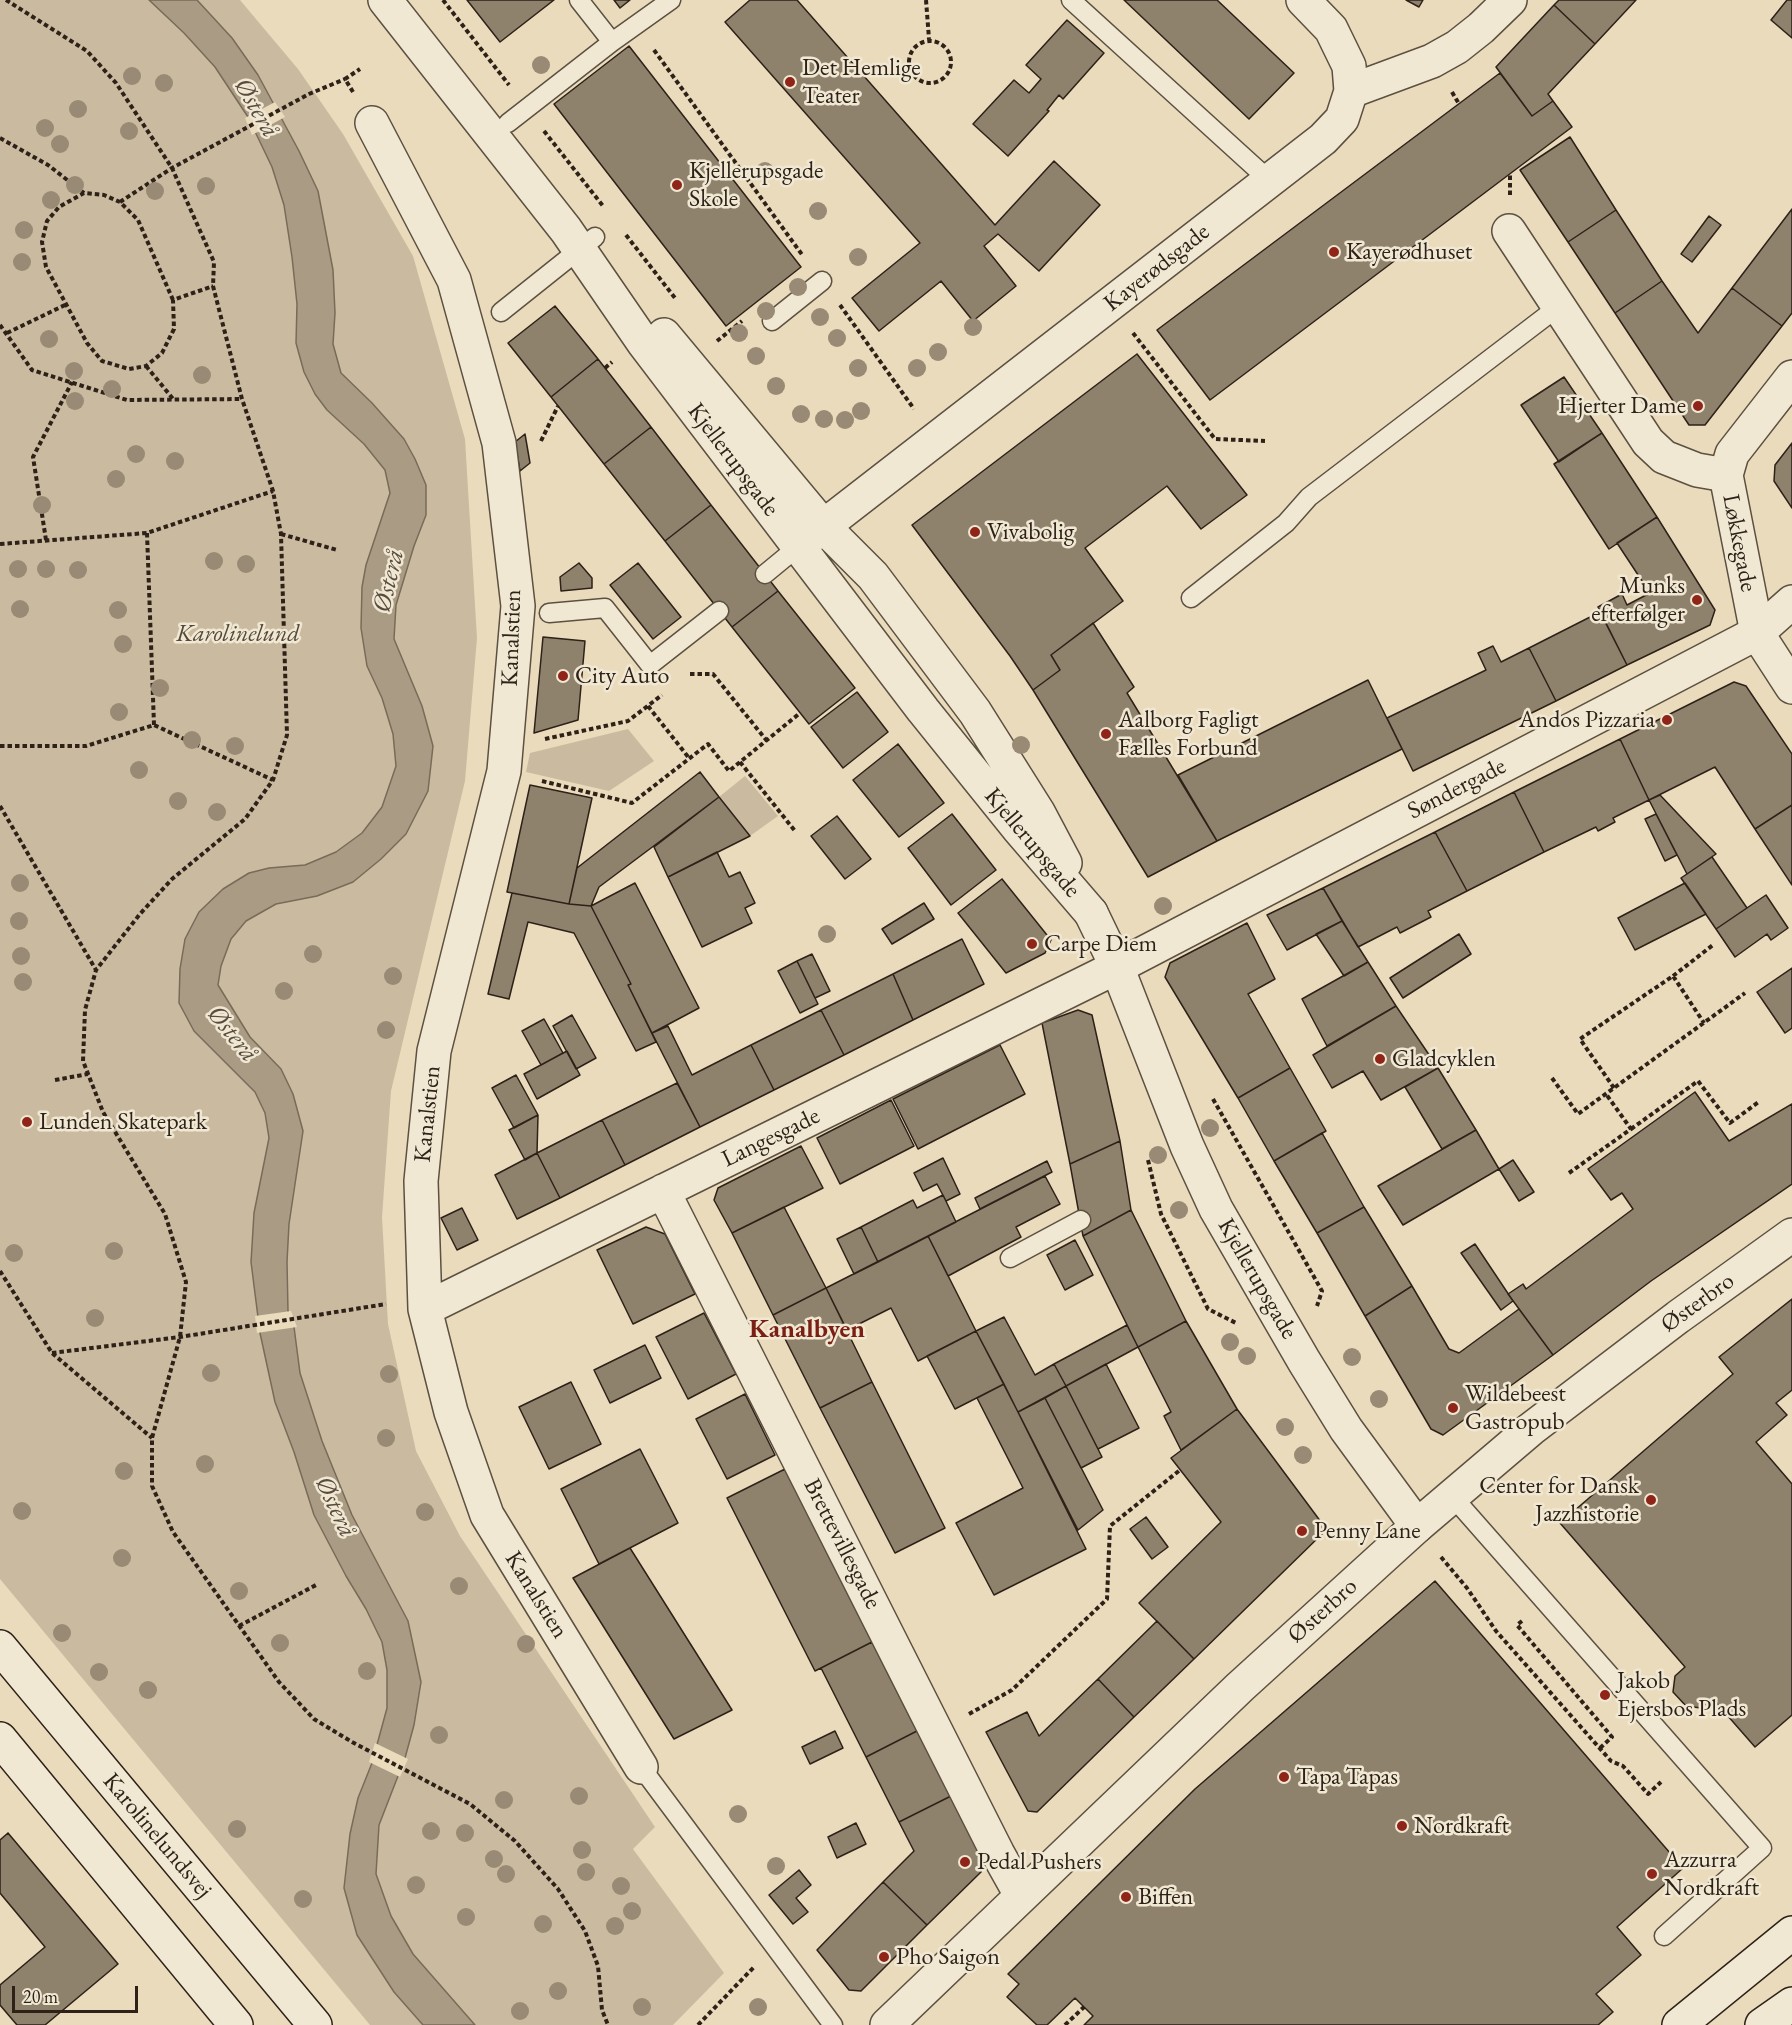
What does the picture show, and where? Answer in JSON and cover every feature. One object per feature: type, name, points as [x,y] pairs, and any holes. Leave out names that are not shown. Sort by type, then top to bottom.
[{"type":"street","name":"Kjellerupsgade","points":[[385,0],[559,221],[587,243],[824,527],[873,576],[975,712],[1038,812],[1091,913],[1117,967],[1186,1146],[1216,1209],[1346,1429],[1417,1526]]},
{"type":"street","name":"Kjellerupsgade","points":[[410,0],[508,123],[587,243],[643,342],[936,726],[1018,828],[1091,913]]},
{"type":"street","points":[[1303,0],[1331,29],[1349,66],[1352,91],[1432,61],[1481,28],[1510,0]]},
{"type":"street","name":"Kayerødsgade","points":[[799,546],[1323,139],[1342,119],[1352,91]]},
{"type":"street","name":"Kanalstien","points":[[372,123],[454,280],[498,443],[518,606],[504,771],[434,1051],[421,1181],[425,1309],[451,1412],[487,1515],[641,1767]]},
{"type":"street","name":"Løkkegade","points":[[1509,231],[1648,442],[1664,457],[1697,470],[1726,475],[1757,633],[1792,687]]},
{"type":"street","points":[[1726,475],[1732,454],[1792,377]]},
{"type":"street","name":"Søndergade","points":[[1117,967],[1757,633],[1792,602]]},
{"type":"street","name":"Langesgade","points":[[425,1309],[1117,967]]},
{"type":"street","name":"Brettevillesgade","points":[[663,1191],[998,1854],[1021,1895]]},
{"type":"street","name":"Østerbro","points":[[887,2025],[1240,1686],[1417,1526],[1550,1415],[1678,1317],[1792,1235]]},
{"type":"street","name":"Karolinelundsvej","points":[[0,1647],[315,2025]]},
{"type":"street","points":[[0,1739],[236,2025]]},
{"type":"street","points":[[1679,2025],[1792,1933]]},
{"type":"street","points":[[1762,2025],[1792,2004]]},
{"type":"lane","points":[[579,0],[612,42]]},
{"type":"lane","points":[[508,123],[612,42],[672,0]]},
{"type":"lane","points":[[1071,0],[1270,181]]},
{"type":"lane","points":[[501,312],[587,243]]},
{"type":"lane","points":[[772,321],[822,281]]},
{"type":"lane","points":[[1191,598],[1286,524],[1309,496],[1558,307]]},
{"type":"lane","points":[[765,574],[799,546]]},
{"type":"lane","points":[[549,613],[606,608],[650,665],[719,610]]},
{"type":"lane","points":[[1011,1258],[1081,1220]]},
{"type":"lane","points":[[1452,1496],[1762,1848],[1664,1936]]},
{"type":"lane","name":"Kanalstien","points":[[641,1767],[833,2025]]},
{"type":"path","points":[[6,0],[87,51],[116,83],[172,168],[214,262],[213,286],[242,399],[273,491],[281,534],[287,735],[273,780],[245,819],[172,879],[140,914],[96,970],[85,1010],[83,1061],[103,1112],[165,1214],[186,1282],[180,1337],[152,1438],[152,1486],[173,1532],[279,1682],[314,1719],[352,1742],[470,1804],[515,1841],[558,1889],[585,1931],[598,1966],[602,2010],[608,2025]]},
{"type":"path","points":[[926,0],[929,39]]},
{"type":"path","points":[[636,26],[910,402]]},
{"type":"path","points":[[929,39],[945,45],[952,60],[946,76],[931,84],[915,79],[908,63],[913,47],[929,39]]},
{"type":"path","points":[[120,202],[172,168],[309,94],[345,79]]},
{"type":"path","points":[[0,138],[48,165],[84,194]]},
{"type":"path","points":[[84,194],[104,195],[120,202],[138,219],[173,300],[174,329],[162,353],[146,366],[129,369],[102,362],[87,343],[46,267],[42,242],[47,221],[59,207],[84,194]]},
{"type":"path","points":[[173,300],[213,286]]},
{"type":"path","points":[[1111,304],[1215,439],[1265,441]]},
{"type":"path","points":[[7,333],[66,305]]},
{"type":"path","points":[[0,325],[32,370],[128,400],[242,399]]},
{"type":"path","points":[[146,366],[174,400]]},
{"type":"path","points":[[46,540],[33,457],[72,382]]},
{"type":"path","points":[[541,441],[558,406]]},
{"type":"path","points":[[0,544],[147,533],[273,491]]},
{"type":"path","points":[[147,533],[154,725]]},
{"type":"path","points":[[281,534],[337,550]]},
{"type":"path","points":[[682,680],[691,674],[713,674],[767,741]]},
{"type":"path","points":[[543,740],[628,721],[665,693]]},
{"type":"path","points":[[648,706],[689,758]]},
{"type":"path","points":[[541,780],[632,803],[708,744],[729,771],[800,713]]},
{"type":"path","points":[[0,746],[86,746],[154,725],[273,780]]},
{"type":"path","points":[[740,762],[795,831]]},
{"type":"path","points":[[0,806],[96,970]]},
{"type":"path","points":[[1614,1088],[1580,1039],[1713,945]]},
{"type":"path","points":[[1672,976],[1704,1023]]},
{"type":"path","points":[[1552,1078],[1578,1114],[1745,993]]},
{"type":"path","points":[[55,1080],[88,1074]]},
{"type":"path","points":[[1569,1173],[1698,1081],[1730,1123],[1761,1101]]},
{"type":"path","points":[[1606,1094],[1631,1129]]},
{"type":"path","points":[[0,1271],[52,1353],[152,1438]]},
{"type":"path","points":[[52,1353],[180,1337],[383,1303],[425,1309]]},
{"type":"path","points":[[968,1715],[1012,1690],[1107,1599],[1110,1526],[1180,1470]]},
{"type":"path","points":[[1441,1557],[1467,1587],[1496,1630],[1611,1761],[1623,1766],[1648,1794]]},
{"type":"path","points":[[239,1626],[316,1585]]},
{"type":"path","points":[[1544,1600],[1517,1625],[1612,1737],[1600,1748]]},
{"type":"path","points":[[698,2025],[774,1946]]},
{"type":"path","points":[[1065,2025],[1084,2007]]},
{"type":"green space","name":"Karolinelund","points":[[0,0],[240,0],[298,69],[343,134],[413,256],[465,439],[477,638],[465,781],[391,1091],[382,1217],[388,1324],[416,1451],[460,1536],[655,1827],[633,1849],[724,1973],[673,2025],[370,2025],[0,1579]]},
{"type":"green space","points":[[628,729],[654,761],[609,791],[526,772],[530,753]]},
{"type":"green space","points":[[745,776],[778,816],[750,836],[719,797]]},
{"type":"water","name":"Østerå","points":[[149,0],[197,0],[232,38],[258,75],[318,191],[333,270],[335,313],[333,344],[341,373],[404,439],[426,485],[426,515],[396,605],[394,639],[422,706],[433,746],[428,791],[406,834],[353,882],[317,896],[276,904],[246,921],[231,939],[221,966],[218,985],[250,1037],[281,1069],[293,1094],[303,1131],[289,1224],[288,1311],[294,1327],[300,1373],[322,1441],[352,1515],[408,1621],[421,1682],[414,1725],[405,1758],[379,1825],[376,1874],[391,1916],[413,1954],[475,2025],[423,2025],[394,1992],[357,1935],[344,1888],[350,1834],[358,1798],[372,1763],[387,1708],[387,1670],[382,1642],[314,1515],[275,1402],[260,1333],[251,1262],[254,1213],[269,1138],[265,1113],[255,1092],[194,1031],[179,1003],[180,969],[185,939],[199,912],[223,889],[249,873],[269,868],[305,865],[336,852],[362,833],[382,807],[396,766],[393,734],[382,698],[367,666],[361,628],[362,587],[366,565],[390,493],[385,470],[364,444],[327,410],[315,394],[304,372],[296,343],[297,304],[284,205],[272,167],[248,117],[215,67]]},
{"type":"pier","points":[[275,102],[285,117],[252,135],[245,118]]},
{"type":"pier","points":[[291,1311],[297,1327],[257,1333],[255,1316]]},
{"type":"pier","points":[[375,1743],[408,1759],[400,1777],[369,1762]]},
{"type":"building","points":[[467,0],[554,0],[500,42]]},
{"type":"building","points":[[614,0],[630,0],[620,8]]},
{"type":"building","points":[[750,0],[797,0],[995,225],[1054,161],[1100,205],[1039,271],[998,234],[984,246],[1016,286],[973,321],[941,281],[879,331],[852,298],[920,243],[725,22]]},
{"type":"building","points":[[1124,0],[1217,0],[1294,73],[1249,119]]},
{"type":"building","points":[[1406,0],[1423,0],[1419,7]]},
{"type":"building","points":[[1559,0],[1636,0],[1595,44],[1554,5]]},
{"type":"building","points":[[1787,0],[1792,0],[1792,38],[1771,20]]},
{"type":"building","points":[[1554,5],[1595,44],[1548,94],[1553,101],[1532,116],[1496,67]]},
{"type":"building","points":[[1067,20],[1104,53],[1063,99],[1059,95],[1047,110],[1049,111],[1008,156],[973,124],[1014,80],[1029,93],[1041,79],[1026,65]]},
{"type":"building","name":"Kjellerupsgade Skole","points":[[629,46],[801,267],[726,326],[554,104]]},
{"type":"building","name":"Kayerødhuset","points":[[1500,73],[1532,116],[1553,101],[1572,127],[1210,400],[1157,330]]},
{"type":"building","points":[[1570,137],[1616,210],[1568,242],[1520,170]]},
{"type":"building","points":[[1792,209],[1792,313],[1782,326],[1732,288]]},
{"type":"building","points":[[1616,210],[1662,281],[1615,313],[1568,242]]},
{"type":"building","points":[[1709,216],[1721,225],[1692,262],[1681,254]]},
{"type":"building","points":[[1662,281],[1698,333],[1732,288],[1782,326],[1705,425],[1689,425],[1615,313]]},
{"type":"building","points":[[555,306],[598,359],[551,397],[508,343]]},
{"type":"building","points":[[1137,354],[1247,495],[1201,529],[1167,486],[1085,548],[1123,601],[1051,655],[1060,670],[1033,690],[912,525]]},
{"type":"building","points":[[598,359],[651,427],[604,464],[551,397]]},
{"type":"building","points":[[1564,377],[1602,433],[1559,462],[1521,405]]},
{"type":"building","points":[[651,427],[711,505],[665,541],[604,464]]},
{"type":"building","points":[[1602,433],[1657,517],[1609,549],[1554,464]]},
{"type":"building","points":[[525,434],[530,463],[520,471],[515,442]]},
{"type":"building","points":[[1792,443],[1792,508],[1774,481],[1775,465]]},
{"type":"building","points":[[711,505],[778,591],[732,627],[665,541]]},
{"type":"building","points":[[1657,517],[1715,610],[1710,625],[1627,665],[1598,607],[1622,594],[1627,605],[1650,593],[1617,543]]},
{"type":"building","points":[[579,563],[592,578],[592,588],[561,591],[560,577]]},
{"type":"building","points":[[638,563],[681,617],[653,639],[610,585]]},
{"type":"building","points":[[778,591],[855,688],[809,724],[732,627]]},
{"type":"building","points":[[1600,612],[1627,665],[1556,701],[1529,648]]},
{"type":"building","name":"Aalborg Fagligt Fælles Forbund","points":[[1093,623],[1134,687],[1127,693],[1217,841],[1148,877],[1033,690],[1060,670],[1051,655]]},
{"type":"building","points":[[543,637],[585,641],[578,720],[534,733]]},
{"type":"building","points":[[1493,646],[1501,662],[1529,648],[1556,701],[1413,771],[1387,718],[1486,670],[1478,653]]},
{"type":"building","points":[[1368,680],[1402,749],[1217,841],[1178,775]]},
{"type":"building","points":[[1734,682],[1746,686],[1792,754],[1792,805],[1755,829],[1715,767],[1649,800],[1620,739]]},
{"type":"building","points":[[857,692],[888,732],[843,768],[811,727]]},
{"type":"building","points":[[1620,739],[1649,800],[1613,818],[1615,822],[1598,831],[1596,827],[1544,852],[1514,792]]},
{"type":"building","points":[[898,744],[944,803],[899,837],[853,780]]},
{"type":"building","points":[[700,772],[719,797],[599,887],[591,906],[569,904],[577,868]]},
{"type":"building","points":[[530,785],[592,798],[569,904],[507,892]]},
{"type":"building","points":[[1514,792],[1544,852],[1467,891],[1435,832]]},
{"type":"building","points":[[1660,795],[1716,854],[1687,874],[1649,800]]},
{"type":"building","points":[[719,797],[750,836],[668,877],[654,847]]},
{"type":"building","points":[[1792,805],[1792,885],[1755,829]]},
{"type":"building","points":[[952,814],[996,870],[951,905],[908,848]]},
{"type":"building","points":[[1656,814],[1677,855],[1665,861],[1645,819]]},
{"type":"building","points":[[837,816],[871,859],[845,879],[811,836]]},
{"type":"building","points":[[1435,832],[1467,891],[1428,911],[1431,917],[1400,933],[1397,927],[1358,947],[1323,888]]},
{"type":"building","points":[[717,852],[729,877],[740,872],[755,903],[745,908],[752,923],[702,947],[668,877]]},
{"type":"building","points":[[1712,857],[1747,908],[1716,929],[1681,878]]},
{"type":"building","points":[[1002,879],[1051,940],[1045,953],[1006,973],[958,913]]},
{"type":"building","points":[[635,883],[699,1008],[652,1033],[628,985],[631,984],[591,906]]},
{"type":"building","points":[[1685,883],[1706,914],[1635,950],[1618,918]]},
{"type":"building","points":[[1323,888],[1342,921],[1287,950],[1267,915]]},
{"type":"building","points":[[512,893],[591,906],[631,984],[628,985],[656,1042],[636,1051],[574,933],[528,922],[509,999],[488,994]]},
{"type":"building","points":[[1766,895],[1788,928],[1771,940],[1767,934],[1735,957],[1716,929]]},
{"type":"building","points":[[924,903],[934,919],[892,944],[882,929]]},
{"type":"building","points":[[1342,921],[1368,962],[1344,976],[1316,934]]},
{"type":"building","points":[[1247,923],[1275,979],[1248,994],[1290,1068],[1238,1098],[1165,977],[1170,963]]},
{"type":"building","points":[[1459,934],[1471,954],[1403,998],[1390,978]]},
{"type":"building","points":[[962,939],[984,984],[913,1020],[893,974]]},
{"type":"building","points":[[812,954],[830,991],[815,998],[797,961]]},
{"type":"building","points":[[797,961],[818,1004],[800,1013],[778,971]]},
{"type":"building","points":[[1368,962],[1396,1006],[1327,1046],[1302,999]]},
{"type":"building","points":[[1792,968],[1792,1028],[1785,1033],[1757,992]]},
{"type":"building","points":[[893,974],[913,1020],[844,1055],[821,1010]]},
{"type":"building","points":[[1396,1006],[1438,1068],[1381,1100],[1363,1071],[1332,1088],[1313,1055]]},
{"type":"building","points":[[821,1010],[844,1055],[774,1090],[751,1045]]},
{"type":"building","points":[[1078,1010],[1092,1015],[1120,1141],[1070,1164],[1042,1023]]},
{"type":"building","points":[[572,1015],[596,1058],[576,1069],[553,1026]]},
{"type":"building","points":[[544,1019],[563,1053],[541,1065],[522,1031]]},
{"type":"building","points":[[668,1026],[692,1075],[751,1045],[774,1090],[700,1127],[652,1033]]},
{"type":"building","points":[[1000,1045],[1025,1094],[918,1149],[893,1099]]},
{"type":"building","points":[[567,1051],[580,1075],[537,1099],[524,1074]]},
{"type":"building","points":[[1290,1068],[1326,1131],[1274,1161],[1238,1098]]},
{"type":"building","points":[[1438,1068],[1476,1130],[1442,1149],[1405,1087]]},
{"type":"building","points":[[516,1075],[538,1115],[514,1128],[492,1088]]},
{"type":"building","points":[[677,1083],[700,1127],[625,1165],[602,1120]]},
{"type":"building","points":[[1695,1092],[1729,1141],[1792,1104],[1792,1184],[1651,1281],[1553,1355],[1508,1294],[1523,1284],[1526,1289],[1633,1209],[1622,1193],[1611,1200],[1588,1169]]},
{"type":"building","points":[[891,1100],[914,1146],[840,1184],[817,1138]]},
{"type":"building","points":[[538,1115],[537,1153],[525,1160],[509,1130]]},
{"type":"building","points":[[602,1120],[625,1165],[560,1198],[537,1153]]},
{"type":"building","points":[[1476,1130],[1499,1169],[1403,1225],[1378,1186]]},
{"type":"building","points":[[1322,1133],[1364,1207],[1317,1233],[1274,1161]]},
{"type":"building","points":[[1120,1141],[1131,1210],[1083,1236],[1070,1164]]},
{"type":"building","points":[[801,1146],[823,1188],[732,1233],[714,1200],[718,1188]]},
{"type":"building","points":[[537,1153],[560,1198],[517,1219],[495,1175]]},
{"type":"building","points":[[943,1158],[960,1194],[946,1201],[937,1184],[923,1191],[914,1173]]},
{"type":"building","points":[[1513,1160],[1534,1192],[1519,1201],[1499,1169]]},
{"type":"building","points":[[1047,1161],[1052,1172],[980,1209],[975,1198]]},
{"type":"building","points":[[1045,1176],[1060,1204],[1016,1227],[1021,1237],[948,1276],[928,1236]]},
{"type":"building","points":[[943,1195],[956,1222],[878,1262],[861,1227],[913,1200],[917,1208]]},
{"type":"building","points":[[784,1207],[826,1288],[773,1315],[732,1233]]},
{"type":"building","points":[[1364,1207],[1412,1286],[1365,1316],[1317,1233]]},
{"type":"building","points":[[462,1208],[478,1240],[457,1250],[441,1218]]},
{"type":"building","points":[[1131,1210],[1186,1321],[1138,1347],[1083,1236]]},
{"type":"building","points":[[646,1227],[665,1234],[695,1294],[633,1324],[597,1250]]},
{"type":"building","points":[[861,1227],[878,1262],[854,1274],[837,1239]]},
{"type":"building","points":[[928,1236],[976,1331],[918,1361],[891,1308],[847,1330],[826,1288]]},
{"type":"building","points":[[1075,1240],[1093,1275],[1065,1290],[1047,1255]]},
{"type":"building","points":[[1475,1244],[1513,1301],[1501,1310],[1461,1253]]},
{"type":"building","points":[[1412,1286],[1449,1349],[1459,1353],[1519,1309],[1553,1355],[1443,1435],[1431,1429],[1365,1316]]},
{"type":"building","points":[[826,1288],[872,1382],[820,1408],[773,1315]]},
{"type":"building","points":[[1792,1299],[1792,1390],[1776,1403],[1787,1415],[1756,1442],[1792,1484],[1792,1715],[1755,1747],[1713,1699],[1701,1708],[1686,1706],[1673,1692],[1675,1676],[1685,1667],[1560,1523],[1733,1374],[1719,1357]]},
{"type":"building","points":[[704,1313],[736,1374],[688,1399],[656,1337]]},
{"type":"building","points":[[1004,1317],[1035,1375],[1054,1364],[1066,1386],[1018,1412],[976,1331]]},
{"type":"building","points":[[1186,1321],[1237,1409],[1181,1450],[1164,1416],[1171,1412],[1138,1347]]},
{"type":"building","points":[[1127,1325],[1138,1347],[1066,1386],[1054,1364]]},
{"type":"building","points":[[976,1331],[1004,1384],[955,1409],[927,1356]]},
{"type":"building","points":[[645,1345],[661,1378],[610,1403],[594,1370]]},
{"type":"building","points":[[1106,1364],[1139,1428],[1098,1449],[1066,1386]]},
{"type":"building","points":[[571,1382],[601,1444],[549,1469],[519,1407]]},
{"type":"building","points":[[872,1382],[945,1528],[895,1553],[820,1408]]},
{"type":"building","points":[[1004,1384],[1086,1549],[994,1595],[956,1523],[1023,1488],[977,1398]]},
{"type":"building","points":[[1066,1386],[1102,1457],[1081,1468],[1045,1398]]},
{"type":"building","points":[[745,1394],[775,1455],[727,1479],[696,1419]]},
{"type":"building","points":[[1045,1398],[1103,1510],[1078,1530],[1018,1412]]},
{"type":"building","points":[[1237,1409],[1321,1522],[1322,1534],[1194,1659],[1139,1603],[1221,1522],[1171,1458]]},
{"type":"building","points":[[640,1449],[678,1523],[599,1564],[561,1489]]},
{"type":"building","points":[[785,1469],[872,1642],[815,1671],[727,1498]]},
{"type":"building","points":[[1146,1517],[1168,1547],[1152,1559],[1130,1529]]},
{"type":"building","points":[[630,1548],[732,1710],[674,1739],[573,1578]]},
{"type":"building","name":"Nordkraft","points":[[1435,1581],[1683,1868],[1617,1927],[1641,1955],[1596,1994],[1613,2012],[1598,2025],[1084,2025],[1093,2016],[1075,1998],[1047,2025],[1037,2025],[1007,1997],[1019,1984],[1008,1974],[1195,1789]]},
{"type":"building","points":[[1157,1621],[1194,1659],[1134,1717],[1098,1679]]},
{"type":"building","points":[[872,1642],[917,1731],[866,1757],[821,1668]]},
{"type":"building","points":[[1098,1679],[1134,1717],[1037,1812],[1028,1811],[986,1732],[1027,1712],[1039,1736]]},
{"type":"building","points":[[835,1731],[843,1748],[810,1764],[802,1747]]},
{"type":"building","points":[[917,1731],[951,1796],[899,1822],[866,1757]]},
{"type":"building","points":[[951,1796],[984,1860],[981,1872],[927,1925],[883,1882],[914,1851],[899,1822]]},
{"type":"building","points":[[856,1823],[866,1844],[837,1858],[828,1837]]},
{"type":"building","points":[[8,1833],[118,1964],[45,2025],[17,2025],[0,2005],[0,1985],[45,1947],[0,1893],[0,1840]]},
{"type":"building","points":[[799,1870],[811,1885],[796,1898],[808,1912],[793,1924],[769,1895]]},
{"type":"building","points":[[883,1882],[927,1925],[861,1991],[849,1990],[817,1950]]},
{"type":"place","name":"Det Hemlige Teater","points":[[790,82]]},
{"type":"place","name":"Kjellerupsgade Skole","points":[[677,185]]},
{"type":"place","name":"Kayerødhuset","points":[[1334,252]]},
{"type":"place","name":"Hjerter Dame","points":[[1698,406]]},
{"type":"place","name":"Vivabolig","points":[[975,532]]},
{"type":"place","name":"Munks efterfølger","points":[[1697,600]]},
{"type":"place","name":"City Auto","points":[[563,676]]},
{"type":"place","name":"Andos Pizzaria","points":[[1667,720]]},
{"type":"place","name":"Aalborg Fagligt Fælles Forbund","points":[[1106,734]]},
{"type":"place","name":"Carpe Diem","points":[[1032,944]]},
{"type":"place","name":"Gladcyklen","points":[[1380,1059]]},
{"type":"place","name":"Lunden Skatepark","points":[[27,1122]]},
{"type":"place","name":"Wildebeest Gastropub","points":[[1453,1408]]},
{"type":"place","name":"Center for Dansk Jazzhistorie","points":[[1651,1500]]},
{"type":"place","name":"Penny Lane","points":[[1302,1531]]},
{"type":"place","name":"Jakob Ejersbos Plads","points":[[1605,1695]]},
{"type":"place","name":"Tapa Tapas","points":[[1284,1777]]},
{"type":"place","name":"Nordkraft","points":[[1402,1826]]},
{"type":"place","name":"Pedal Pushers","points":[[965,1862]]},
{"type":"place","name":"Azzurra Nordkraft","points":[[1652,1874]]},
{"type":"place","name":"Biffen","points":[[1126,1897]]},
{"type":"place","name":"Pho Saigon","points":[[884,1957]]},
{"type":"district","name":"Kanalbyen","points":[[807,1330]]}]
